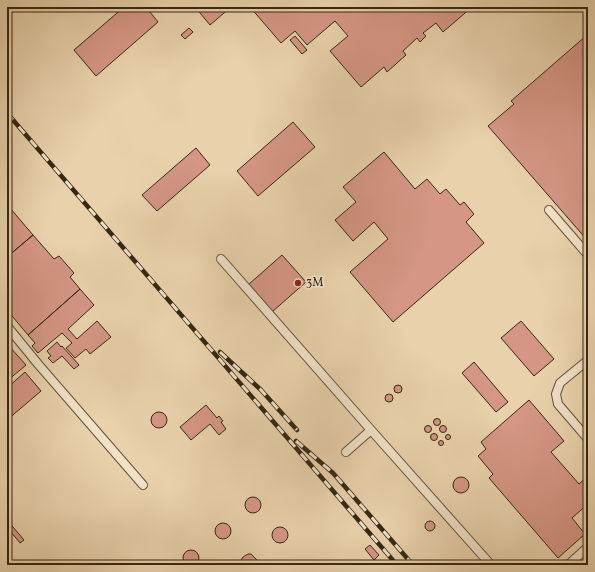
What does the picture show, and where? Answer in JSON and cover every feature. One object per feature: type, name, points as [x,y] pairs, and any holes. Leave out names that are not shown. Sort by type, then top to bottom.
[{"type":"lane","points":[[549,210],[588,255]]},
{"type":"lane","points":[[221,259],[491,565]]},
{"type":"lane","points":[[7,326],[38,364],[143,484]]},
{"type":"lane","points":[[588,360],[560,384],[556,394],[558,404],[588,439]]},
{"type":"lane","points":[[346,452],[371,430]]},
{"type":"lane","points":[[568,565],[588,547]]},
{"type":"building","points":[[124,7],[146,7],[158,22],[96,76],[74,50]]},
{"type":"building","points":[[195,7],[231,7],[210,25]]},
{"type":"building","points":[[250,7],[472,7],[443,32],[436,23],[423,33],[426,36],[420,42],[417,38],[403,51],[406,55],[387,72],[384,67],[361,87],[330,51],[348,36],[335,21],[307,45],[295,31],[281,43]]},
{"type":"building","points":[[189,28],[193,32],[185,39],[181,35]]},
{"type":"building","points":[[587,35],[588,241],[488,126],[514,104],[511,101]]},
{"type":"building","points":[[295,36],[307,50],[302,54],[290,40]]},
{"type":"building","points":[[293,122],[315,147],[258,196],[237,171]]},
{"type":"building","points":[[196,148],[210,165],[157,211],[142,195]]},
{"type":"building","points":[[384,152],[415,189],[427,179],[440,194],[446,189],[460,205],[464,202],[474,214],[466,222],[484,243],[393,322],[350,272],[388,239],[374,222],[353,241],[335,220],[356,202],[343,187]]},
{"type":"building","points":[[10,208],[33,235],[7,257],[7,210]]},
{"type":"building","points":[[33,235],[54,259],[59,256],[74,273],[70,277],[80,289],[28,335],[7,310],[7,257]]},
{"type":"building","points":[[282,255],[306,282],[272,312],[248,285]]},
{"type":"building","points":[[80,289],[94,305],[68,329],[77,339],[97,321],[111,337],[90,354],[86,349],[75,358],[66,348],[72,343],[62,333],[38,353],[32,346],[35,343],[28,335]]},
{"type":"building","points":[[521,321],[554,359],[534,376],[501,338]]},
{"type":"building","points":[[57,342],[79,365],[74,369],[62,356],[53,363],[48,358],[51,356],[47,351]]},
{"type":"building","points":[[7,345],[26,365],[7,381]]},
{"type":"building","points":[[474,362],[508,402],[496,412],[462,373]]},
{"type":"building","points":[[25,372],[41,391],[7,420],[7,388]]},
{"type":"building","points":[[396,385],[400,385],[402,389],[400,393],[396,393],[394,391],[394,387]]},
{"type":"building","points":[[387,394],[391,394],[393,398],[391,402],[387,402],[385,400],[385,396]]},
{"type":"building","points":[[529,400],[564,441],[551,452],[579,484],[588,476],[588,504],[572,518],[585,534],[558,558],[489,478],[493,474],[478,456],[486,449],[481,442]]},
{"type":"building","points":[[206,405],[217,418],[219,416],[226,429],[219,435],[210,424],[191,440],[180,427]]},
{"type":"building","points":[[159,412],[166,417],[167,420],[162,427],[159,428],[152,423],[151,420],[156,413]]},
{"type":"building","points":[[437,419],[440,422],[437,425],[434,422]]},
{"type":"building","points":[[428,426],[431,429],[428,432],[425,429]]},
{"type":"building","points":[[443,426],[446,429],[443,432],[440,429]]},
{"type":"building","points":[[434,434],[437,437],[434,440],[431,437]]},
{"type":"building","points":[[446,435],[450,435],[450,439],[446,439]]},
{"type":"building","points":[[439,441],[443,441],[443,445],[439,445]]},
{"type":"building","points":[[461,477],[468,482],[469,485],[464,492],[461,493],[454,488],[453,485],[458,478]]},
{"type":"building","points":[[253,497],[260,502],[261,505],[256,512],[253,513],[246,508],[245,505],[250,498]]},
{"type":"building","points":[[7,511],[11,516],[7,520]]},
{"type":"building","points":[[7,520],[24,540],[20,543],[7,527]]},
{"type":"building","points":[[428,521],[432,521],[434,522],[434,530],[428,531],[425,528],[425,524]]},
{"type":"building","points":[[223,523],[229,525],[231,531],[229,537],[223,539],[217,537],[215,531],[217,525]]},
{"type":"building","points":[[280,527],[287,532],[288,535],[283,542],[280,543],[273,538],[272,535],[277,528]]},
{"type":"building","points":[[370,545],[379,555],[374,560],[365,549]]},
{"type":"building","points":[[191,550],[198,555],[199,558],[194,565],[191,566],[184,561],[183,558],[188,551]]},
{"type":"building","points":[[248,554],[251,554],[257,560],[256,565],[242,565],[241,560]]},
{"type":"railway","points":[[7,113],[397,565]]},
{"type":"railway","points":[[220,352],[261,390],[297,430]]},
{"type":"railway","points":[[296,441],[333,473],[413,565]]},
{"type":"place","name":"3M","points":[[298,283]]}]
